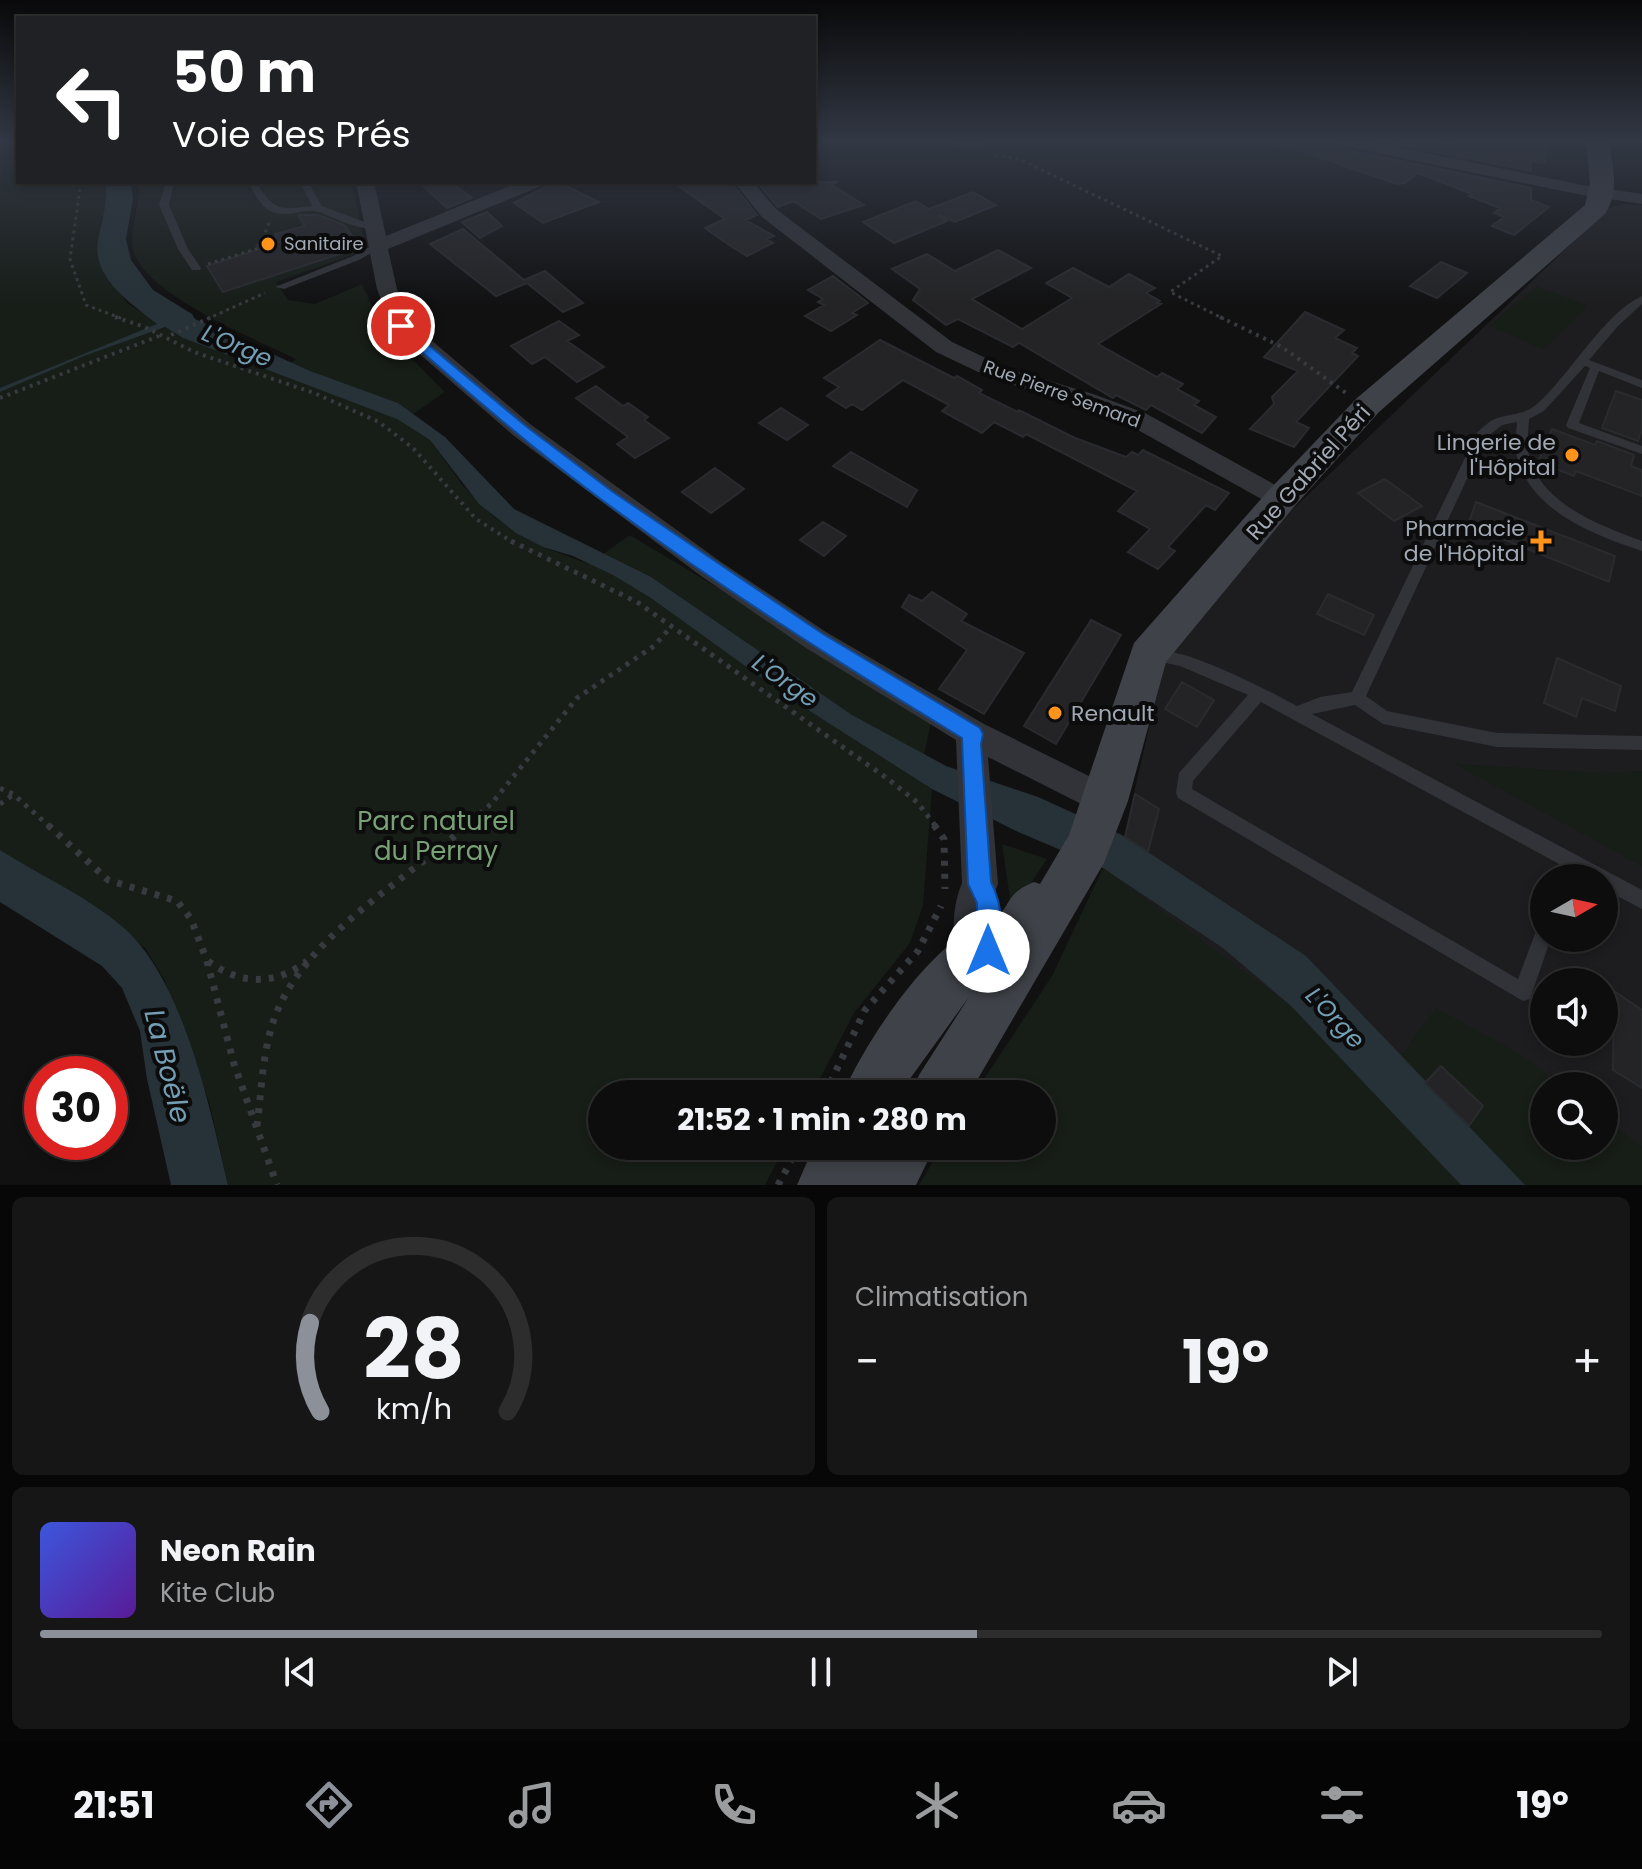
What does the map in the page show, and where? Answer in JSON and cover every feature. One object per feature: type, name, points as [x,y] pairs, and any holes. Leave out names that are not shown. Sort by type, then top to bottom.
[{"type":"main road","name":"Rue Gabriel Péri","points":[[943,1080],[985,971],[1075,870],[1103,806],[1148,655],[1281,499],[1368,405],[1588,218],[1602,195]]},
{"type":"main road","points":[[877,1080],[947,982],[985,971]]},
{"type":"main road","points":[[826,1185],[838,1160]]},
{"type":"main road","points":[[884,1185],[899,1160]]},
{"type":"street","points":[[367,195],[387,289],[401,326],[522,430],[724,578],[816,640],[972,739],[1103,806]]},
{"type":"street","points":[[375,237],[502,195]]},
{"type":"street","name":"Rue Pierre Semard","points":[[754,195],[769,213],[944,347],[1001,374],[1085,399],[1137,419],[1281,499]]},
{"type":"street","points":[[1612,195],[1642,199]]},
{"type":"street","points":[[972,739],[979,870],[988,902],[985,971]]},
{"type":"lane","points":[[167,195],[164,205],[183,249],[196,268]]},
{"type":"lane","points":[[260,195],[267,208],[275,212],[318,208],[375,237],[356,258],[280,287]]},
{"type":"lane","points":[[311,195],[318,208]]},
{"type":"lane","points":[[1357,698],[1481,436],[1497,421],[1523,420],[1540,408],[1590,364],[1626,310],[1642,299]]},
{"type":"lane","points":[[1590,364],[1642,384]]},
{"type":"lane","points":[[1590,364],[1572,425],[1642,450]]},
{"type":"lane","points":[[1523,420],[1525,464],[1546,494],[1565,512],[1642,546]]},
{"type":"lane","points":[[1148,655],[1182,660],[1259,693],[1557,864]]},
{"type":"lane","points":[[1259,693],[1185,778],[1184,793],[1523,992],[1537,952]]},
{"type":"lane","points":[[1296,713],[1320,704],[1357,698],[1383,717],[1497,740],[1642,743]]},
{"type":"lane","points":[[1618,887],[1642,900]]},
{"type":"path","points":[[80,195],[70,259],[86,305],[145,328],[177,345],[349,408],[376,421],[418,453],[458,503],[485,526],[529,552],[600,581],[671,627],[918,803],[944,839],[945,898],[918,951],[865,1010],[832,1080]]},
{"type":"path","points":[[1095,195],[1222,256],[1170,292],[1282,347],[1329,383],[1368,405]]},
{"type":"path","points":[[196,268],[259,248]]},
{"type":"path","points":[[177,345],[182,343],[171,335],[280,287]]},
{"type":"path","points":[[0,398],[156,335]]},
{"type":"path","points":[[257,1126],[271,1028],[292,985],[320,950],[349,919],[447,844],[492,803],[577,698],[654,646],[671,627]]},
{"type":"path","points":[[0,788],[13,795],[108,880],[177,901],[191,919],[207,961],[234,1064],[277,1185]]},
{"type":"path","points":[[0,804],[13,795]]},
{"type":"path","points":[[207,961],[221,973],[275,980],[297,971],[320,950]]},
{"type":"shaded area","points":[[1623,204],[1642,205],[1642,1185],[1460,1185],[1387,1105],[1103,868],[1124,837],[1165,658],[1271,530],[1609,208]]},
{"type":"green space","name":"Parc naturel du Perray","points":[[0,195],[106,195],[97,243],[99,259],[127,303],[183,338],[278,373],[296,359],[204,314],[179,299],[142,267],[132,243],[138,195],[355,195],[366,250],[276,282],[288,300],[315,304],[362,284],[382,329],[445,392],[402,422],[430,440],[464,487],[495,518],[543,547],[589,564],[630,535],[932,717],[919,780],[932,789],[923,905],[910,943],[854,1013],[819,1080],[588,1080],[588,1160],[778,1160],[765,1185],[228,1185],[209,1102],[164,979],[145,948],[97,908],[0,851]]},
{"type":"green space","points":[[1537,286],[1587,306],[1543,349],[1490,326]]},
{"type":"green space","points":[[1455,764],[1603,773],[1642,771],[1642,866]]},
{"type":"green space","points":[[1002,844],[1047,859],[1012,912]]},
{"type":"green space","points":[[1103,868],[1291,1006],[1386,1104],[1401,1055],[1436,1008],[1516,1052],[1543,1072],[1530,1072],[1530,1160],[1618,1160],[1618,1129],[1642,1147],[1642,1185],[919,1185],[934,1160],[1056,1160],[1056,1080],[983,1080],[1052,976]]},
{"type":"water","name":"L'Orge","points":[[106,195],[133,195],[126,239],[131,260],[153,290],[192,314],[195,319],[310,371],[398,403],[445,437],[514,509],[651,577],[852,715],[946,766],[1038,797],[1122,835],[1306,956],[1525,1185],[1461,1185],[1291,1006],[1223,948],[1103,868],[1016,831],[932,789],[791,699],[651,598],[613,575],[516,533],[479,504],[430,440],[397,419],[183,338],[165,327],[84,356],[0,392],[0,388],[157,324],[116,289],[101,266],[98,239]]},
{"type":"water","name":"La Boële","points":[[0,850],[95,906],[124,928],[145,951],[179,1013],[192,1048],[228,1185],[171,1185],[147,1079],[140,1031],[122,988],[102,966],[0,902]]},
{"type":"building","points":[[433,195],[468,195],[472,198],[447,208]]},
{"type":"building","points":[[529,195],[585,195],[599,202],[543,223],[514,203]]},
{"type":"building","points":[[692,195],[741,195],[757,215],[745,220],[774,236],[767,239],[773,243],[747,256],[705,228],[725,219]]},
{"type":"building","points":[[768,195],[848,195],[864,205],[821,219],[793,201],[778,207]]},
{"type":"building","points":[[964,195],[979,195],[996,205],[955,222],[938,215],[947,221],[894,243],[863,222],[916,201],[929,209]]},
{"type":"building","points":[[1531,195],[1531,200],[1549,207],[1514,235],[1492,226],[1504,217],[1494,213],[1500,208],[1469,196]]},
{"type":"building","points":[[487,212],[502,226],[480,238],[462,222]]},
{"type":"building","points":[[298,215],[318,215],[344,225],[361,247],[223,292],[207,266],[260,249],[257,245],[276,239],[275,234],[305,226]]},
{"type":"building","points":[[463,229],[524,280],[545,271],[583,303],[563,312],[527,283],[496,296],[430,244]]},
{"type":"building","points":[[998,250],[1031,268],[972,299],[1022,329],[1072,298],[1046,283],[1073,268],[1109,287],[1129,274],[1155,288],[1146,293],[1161,304],[1098,344],[1157,377],[1162,373],[1183,384],[1177,389],[1199,401],[1194,405],[1216,417],[1202,433],[1151,405],[1146,410],[1116,395],[1113,398],[1019,343],[1013,347],[958,319],[946,325],[913,300],[920,289],[892,269],[927,254],[955,271]]},
{"type":"building","points":[[1441,262],[1467,273],[1437,298],[1410,286]]},
{"type":"building","points":[[833,276],[868,303],[852,313],[857,315],[831,331],[805,316],[824,305],[818,302],[823,299],[808,290]]},
{"type":"building","points":[[1305,312],[1344,330],[1335,338],[1357,348],[1352,353],[1358,356],[1296,422],[1309,428],[1294,447],[1250,429],[1274,404],[1272,397],[1298,371],[1264,357]]},
{"type":"building","points":[[559,321],[579,335],[567,341],[604,367],[577,382],[545,357],[532,364],[511,346]]},
{"type":"building","points":[[880,340],[954,378],[957,376],[982,390],[979,393],[1075,438],[1126,457],[1132,452],[1138,455],[1143,450],[1229,493],[1215,510],[1206,505],[1168,547],[1175,551],[1158,569],[1128,552],[1150,529],[1118,511],[1137,491],[1026,434],[1023,437],[994,422],[982,433],[942,411],[949,405],[903,380],[862,410],[852,404],[846,408],[827,396],[839,387],[824,378]]},
{"type":"building","points":[[596,386],[623,406],[628,403],[648,417],[644,420],[669,438],[635,458],[617,444],[628,437],[576,398]]},
{"type":"building","points":[[1616,391],[1642,400],[1642,429],[1638,441],[1602,428]]},
{"type":"building","points":[[781,408],[808,425],[787,440],[759,423]]},
{"type":"building","name":"Lingerie de l'Hôpital","points":[[1552,429],[1634,455],[1631,466],[1642,470],[1642,496],[1576,471],[1574,476],[1538,462]]},
{"type":"building","points":[[851,452],[917,490],[907,507],[833,466]]},
{"type":"building","points":[[715,468],[744,489],[711,513],[682,492]]},
{"type":"building","points":[[1385,479],[1422,506],[1394,521],[1358,493]]},
{"type":"building","name":"Pharmacie de l'Hôpital","points":[[1476,502],[1615,556],[1609,582],[1468,525]]},
{"type":"building","points":[[823,522],[846,536],[824,556],[800,540]]},
{"type":"building","points":[[932,592],[967,614],[961,621],[1024,653],[984,714],[939,689],[967,650],[902,607],[909,595],[922,601]]},
{"type":"building","points":[[1328,594],[1374,615],[1364,635],[1317,614]]},
{"type":"building","points":[[1091,620],[1121,635],[1056,744],[1024,726]]},
{"type":"building","points":[[1557,658],[1621,686],[1615,711],[1582,698],[1576,717],[1544,703]]},
{"type":"building","points":[[1182,682],[1214,700],[1197,727],[1165,709]]},
{"type":"building","points":[[1135,794],[1159,809],[1148,852],[1125,837]]},
{"type":"building","points":[[1618,994],[1642,1010],[1642,1088],[1613,1070],[1613,1056],[1618,1056]]},
{"type":"building","points":[[1441,1066],[1483,1106],[1469,1126],[1425,1083]]},
{"type":"place","name":"Sanitaire","points":[[268,244]]},
{"type":"place","name":"Lingerie de l'Hôpital","points":[[1572,455]]},
{"type":"place","name":"Pharmacie de l'Hôpital","points":[[1541,541]]},
{"type":"place","name":"Renault","points":[[1055,713]]},
{"type":"route","points":[[401,326],[522,430],[607,496],[816,640],[973,734],[971,744],[980,884],[988,902],[988,951]]}]
